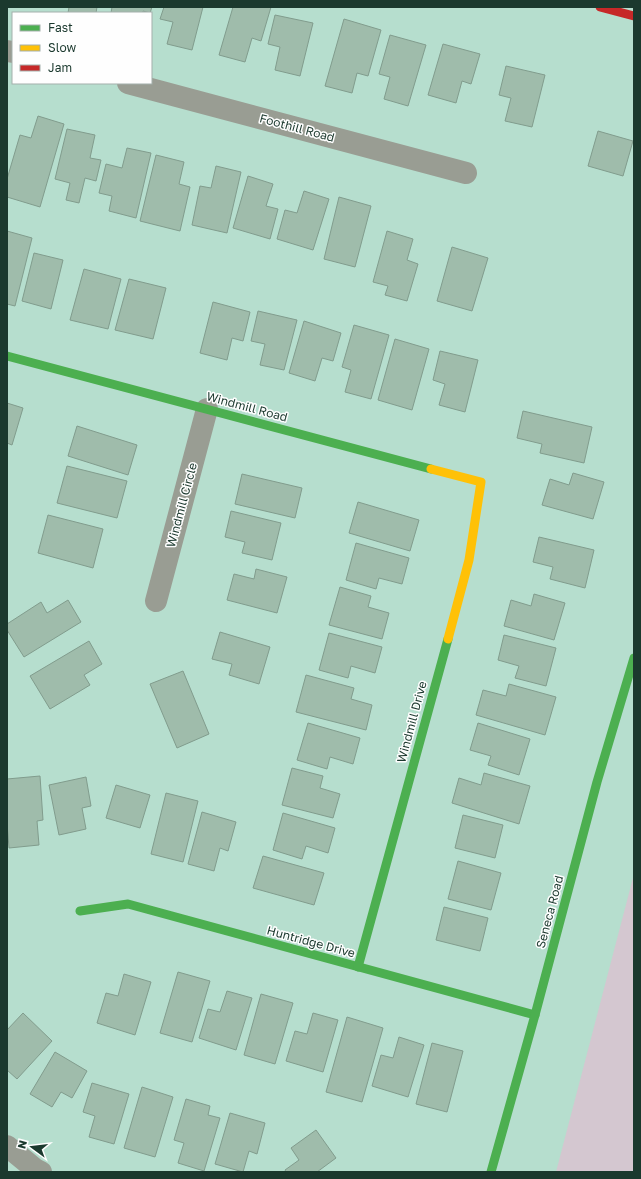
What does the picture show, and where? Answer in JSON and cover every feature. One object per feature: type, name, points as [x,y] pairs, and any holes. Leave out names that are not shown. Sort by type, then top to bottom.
[{"type":"street","points":[[600,7],[634,16]]},
{"type":"street","name":"Foothill Road","points":[[132,84],[466,173]]},
{"type":"street","name":"Windmill Road","points":[[7,356],[481,482]]},
{"type":"street","name":"Windmill Circle","points":[[156,601],[207,409]]},
{"type":"street","name":"Windmill Drive","points":[[358,967],[469,560],[481,482]]},
{"type":"street","name":"Seneca Road","points":[[491,1172],[535,1015],[597,782],[634,658]]},
{"type":"street","name":"Huntridge Drive","points":[[80,911],[128,904],[535,1015]]},
{"type":"street","points":[[7,1146],[35,1170],[41,1172]]},
{"type":"shaded area","points":[[634,874],[634,1172],[556,1172]]},
{"type":"building","points":[[69,7],[97,7],[96,12],[68,12]]},
{"type":"building","points":[[112,7],[152,7],[150,12],[111,12]]},
{"type":"building","points":[[164,7],[203,7],[192,50],[167,44],[173,22],[160,19]]},
{"type":"building","points":[[233,7],[271,7],[261,41],[252,38],[245,62],[219,55]]},
{"type":"building","points":[[275,15],[313,23],[300,76],[275,70],[280,47],[268,44]]},
{"type":"building","points":[[344,19],[381,30],[368,76],[357,73],[352,93],[325,86]]},
{"type":"building","points":[[390,35],[426,45],[408,106],[384,99],[390,77],[379,74]]},
{"type":"building","points":[[443,44],[480,54],[471,84],[462,81],[456,103],[428,95]]},
{"type":"building","points":[[506,66],[545,75],[532,127],[505,121],[511,98],[499,95]]},
{"type":"building","points":[[38,116],[64,124],[40,207],[7,197],[7,179],[20,135],[31,138]]},
{"type":"building","points":[[67,129],[95,135],[90,158],[101,160],[96,181],[85,178],[79,203],[66,200],[70,183],[55,179]]},
{"type":"building","points":[[598,131],[633,141],[623,176],[588,166]]},
{"type":"building","points":[[127,148],[151,153],[136,218],[109,211],[112,196],[99,193],[106,164],[122,168]]},
{"type":"building","points":[[156,155],[184,162],[179,184],[190,187],[180,231],[140,221]]},
{"type":"building","points":[[216,166],[241,172],[227,233],[192,225],[200,186],[211,188]]},
{"type":"building","points":[[248,176],[273,184],[266,206],[278,209],[270,239],[233,228]]},
{"type":"building","points":[[304,191],[329,199],[313,250],[277,239],[285,210],[297,213]]},
{"type":"building","points":[[339,197],[371,206],[355,267],[324,259]]},
{"type":"building","points":[[7,231],[32,238],[15,306],[7,304]]},
{"type":"building","points":[[387,231],[413,239],[407,260],[418,264],[407,301],[385,295],[388,286],[373,282]]},
{"type":"building","points":[[452,247],[488,258],[472,311],[437,301]]},
{"type":"building","points":[[34,253],[63,260],[51,309],[22,301]]},
{"type":"building","points":[[84,269],[121,279],[108,329],[70,320]]},
{"type":"building","points":[[129,279],[166,288],[153,339],[115,330]]},
{"type":"building","points":[[213,302],[250,312],[243,341],[232,338],[227,360],[200,353]]},
{"type":"building","points":[[258,311],[297,320],[284,370],[260,365],[265,344],[251,341]]},
{"type":"building","points":[[304,321],[341,333],[333,361],[322,358],[315,381],[289,373]]},
{"type":"building","points":[[354,325],[389,335],[371,399],[345,392],[351,370],[342,367]]},
{"type":"building","points":[[395,339],[429,349],[412,410],[378,400]]},
{"type":"building","points":[[440,351],[478,360],[465,412],[439,405],[445,384],[433,380]]},
{"type":"building","points":[[7,403],[23,408],[12,445],[7,443]]},
{"type":"building","points":[[523,411],[592,427],[584,463],[540,453],[542,444],[517,438]]},
{"type":"building","points":[[77,426],[137,445],[128,475],[68,456]]},
{"type":"building","points":[[67,466],[127,481],[117,518],[57,503]]},
{"type":"building","points":[[573,473],[604,482],[593,519],[542,505],[550,479],[569,485]]},
{"type":"building","points":[[242,474],[302,488],[295,518],[235,504]]},
{"type":"building","points":[[358,502],[419,520],[410,551],[349,533]]},
{"type":"building","points":[[231,511],[281,523],[272,560],[242,553],[245,542],[225,537]]},
{"type":"building","points":[[48,515],[103,529],[93,568],[38,553]]},
{"type":"building","points":[[539,537],[594,550],[585,588],[550,579],[553,567],[533,562]]},
{"type":"building","points":[[356,543],[409,558],[402,584],[379,578],[376,589],[346,580]]},
{"type":"building","points":[[256,569],[287,577],[277,613],[227,600],[234,574],[254,579]]},
{"type":"building","points":[[340,587],[371,596],[368,607],[389,613],[382,639],[329,625]]},
{"type":"building","points":[[534,594],[565,603],[554,640],[504,626],[511,600],[531,606]]},
{"type":"building","points":[[68,600],[81,622],[24,657],[7,630],[7,624],[41,602],[47,613]]},
{"type":"building","points":[[220,632],[270,647],[259,684],[229,675],[232,664],[212,659]]},
{"type":"building","points":[[329,633],[382,647],[375,673],[351,666],[348,678],[319,670]]},
{"type":"building","points":[[504,635],[556,648],[546,686],[515,678],[519,666],[498,660]]},
{"type":"building","points":[[89,641],[102,664],[84,675],[90,685],[50,709],[30,676]]},
{"type":"building","points":[[183,671],[209,734],[177,748],[150,684]]},
{"type":"building","points":[[306,675],[354,688],[351,699],[372,705],[366,730],[296,712]]},
{"type":"building","points":[[509,684],[556,697],[545,735],[476,715],[483,690],[506,696]]},
{"type":"building","points":[[308,723],[360,738],[353,764],[330,757],[327,769],[297,760]]},
{"type":"building","points":[[478,723],[530,739],[519,775],[488,765],[491,756],[470,750]]},
{"type":"building","points":[[292,768],[323,776],[320,788],[340,794],[333,818],[282,805]]},
{"type":"building","points":[[484,773],[530,786],[519,824],[452,803],[459,778],[481,785]]},
{"type":"building","points":[[40,776],[43,820],[37,821],[39,845],[9,848],[7,823],[7,779]]},
{"type":"building","points":[[86,777],[91,806],[82,808],[86,829],[59,835],[49,785]]},
{"type":"building","points":[[116,785],[150,795],[140,828],[106,818]]},
{"type":"building","points":[[166,793],[198,801],[183,862],[151,854]]},
{"type":"building","points":[[202,812],[236,822],[228,851],[220,848],[214,871],[188,864]]},
{"type":"building","points":[[283,813],[335,828],[328,853],[306,846],[302,859],[273,850]]},
{"type":"building","points":[[463,815],[503,825],[495,858],[455,848]]},
{"type":"building","points":[[263,856],[324,873],[314,905],[253,888]]},
{"type":"building","points":[[458,861],[501,873],[491,910],[448,899]]},
{"type":"building","points":[[444,907],[488,918],[480,951],[436,940]]},
{"type":"building","points":[[178,972],[210,981],[192,1042],[160,1033]]},
{"type":"building","points":[[124,974],[151,982],[135,1035],[97,1023],[106,993],[118,996]]},
{"type":"building","points":[[227,991],[252,998],[236,1050],[199,1038],[208,1009],[220,1012]]},
{"type":"building","points":[[261,994],[293,1003],[275,1064],[244,1055]]},
{"type":"building","points":[[23,1013],[52,1041],[17,1079],[7,1070],[7,1030]]},
{"type":"building","points":[[313,1013],[338,1020],[323,1072],[286,1061],[295,1031],[307,1034]]},
{"type":"building","points":[[347,1017],[383,1028],[362,1102],[326,1092]]},
{"type":"building","points":[[399,1037],[424,1045],[408,1097],[372,1086],[381,1055],[393,1058]]},
{"type":"building","points":[[432,1043],[463,1051],[447,1112],[416,1104]]},
{"type":"building","points":[[55,1052],[87,1071],[72,1098],[61,1092],[52,1107],[30,1094]]},
{"type":"building","points":[[92,1083],[129,1094],[114,1144],[89,1137],[95,1116],[83,1112]]},
{"type":"building","points":[[142,1087],[173,1097],[155,1157],[124,1148]]},
{"type":"building","points":[[186,1099],[210,1106],[208,1115],[220,1118],[204,1171],[178,1163],[184,1143],[174,1140]]},
{"type":"building","points":[[230,1113],[265,1123],[257,1154],[249,1151],[243,1172],[215,1164]]},
{"type":"building","points":[[316,1130],[336,1158],[317,1172],[286,1172],[285,1170],[299,1160],[291,1148]]},
{"type":"traffic: fast","points":[[7,356],[431,469]]},
{"type":"traffic: fast","points":[[358,967],[448,639]]},
{"type":"traffic: fast","points":[[491,1172],[535,1015],[597,782],[634,658]]},
{"type":"traffic: fast","points":[[80,911],[128,904],[535,1015]]},
{"type":"traffic: slow","points":[[431,469],[481,482],[469,560],[448,639]]},
{"type":"traffic: jam","points":[[600,7],[634,16]]}]
